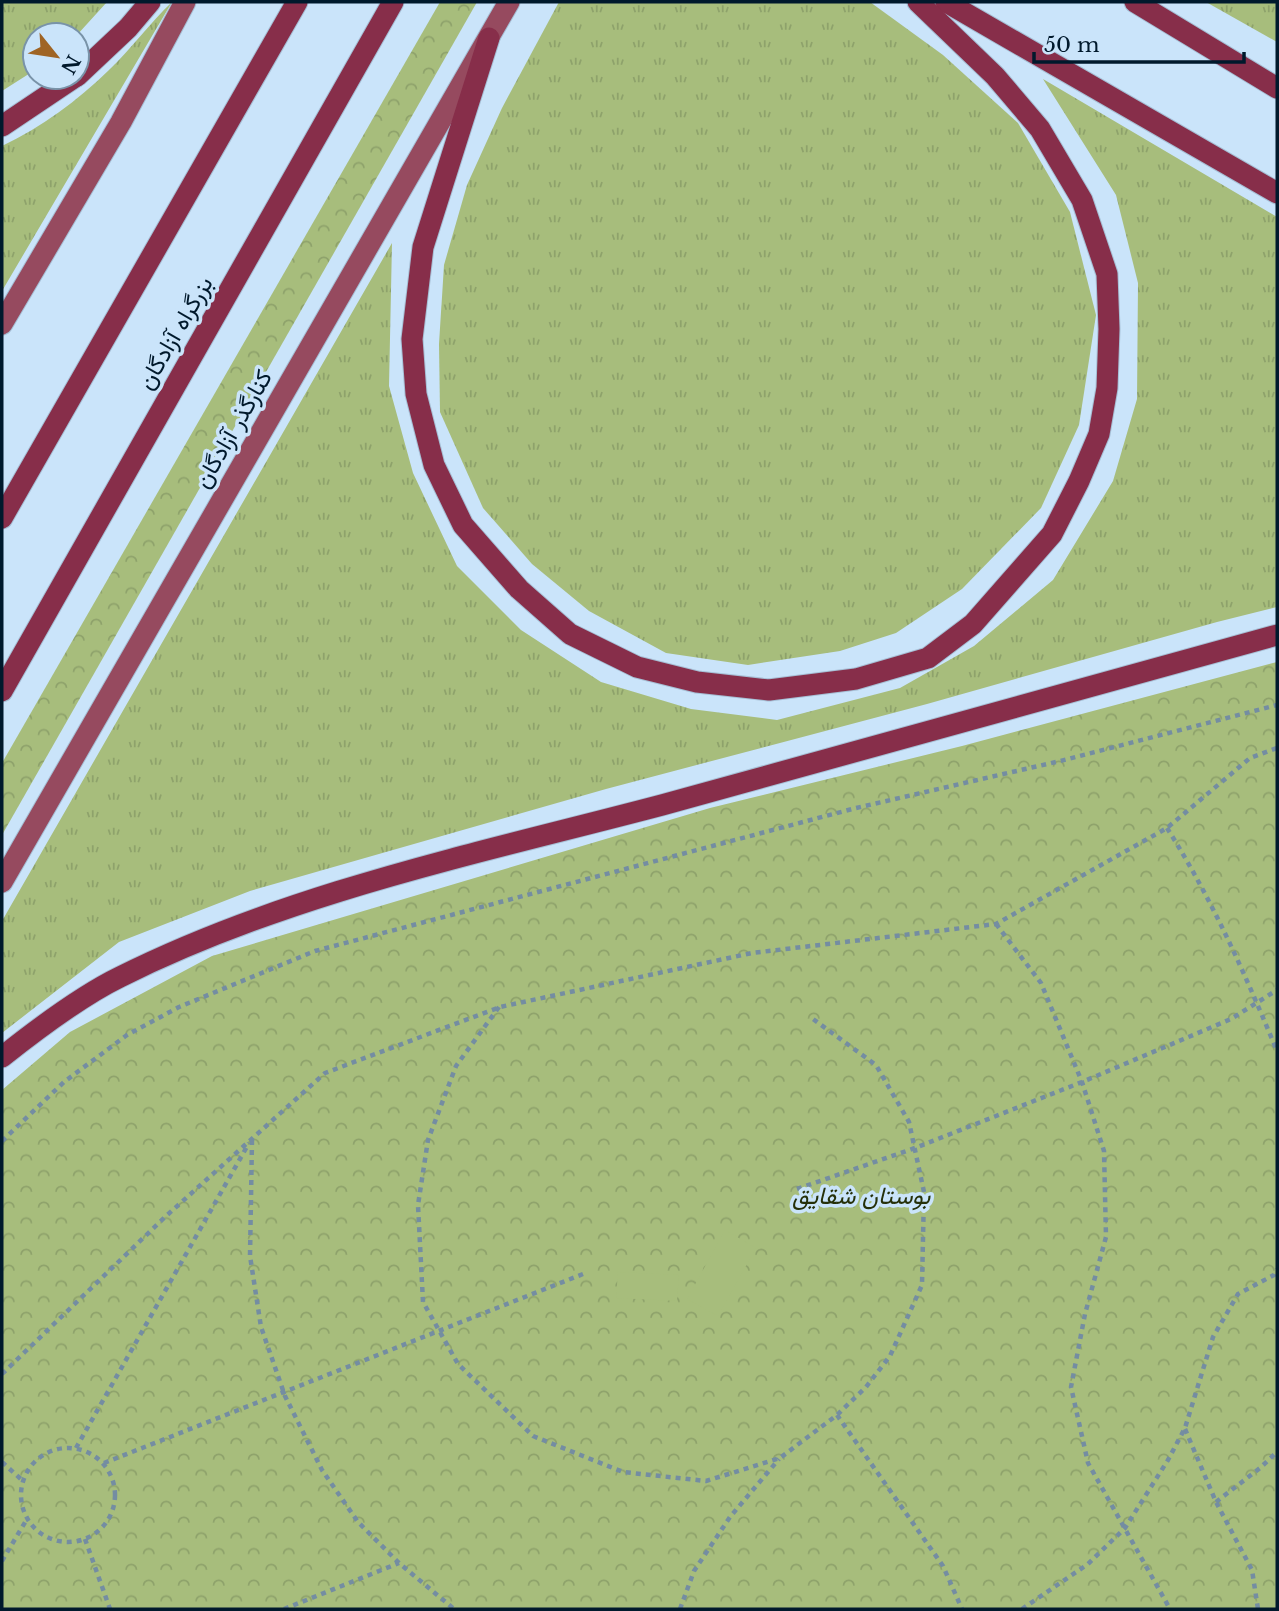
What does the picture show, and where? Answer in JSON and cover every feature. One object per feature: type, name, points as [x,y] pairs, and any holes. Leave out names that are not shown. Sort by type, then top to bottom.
[{"type":"highway","points":[[91,62],[128,28],[150,2]]},
{"type":"highway","points":[[2,518],[297,2]]},
{"type":"highway","name":"بزرگراه آزادگان","points":[[2,691],[393,2]]},
{"type":"highway","points":[[489,38],[423,247],[412,339],[416,394],[434,465],[463,525],[519,589],[570,634],[637,667],[697,681],[769,690],[856,679],[928,658],[973,624],[1052,534],[1079,481],[1099,433],[1107,388],[1107,274],[1082,200],[1040,129],[995,76],[918,2]]},
{"type":"highway","points":[[946,2],[1277,192]]},
{"type":"highway","points":[[1135,2],[1277,88]]},
{"type":"highway","points":[[2,126],[54,91]]},
{"type":"highway","points":[[2,1057],[33,1032],[117,978],[237,925],[389,877],[955,727],[1277,635]]},
{"type":"main road","points":[[2,324],[121,121],[185,2]]},
{"type":"main road","name":"کنارگذر آزادگان","points":[[2,882],[509,2]]},
{"type":"path","points":[[2,1141],[64,1082],[127,1035],[179,1007],[315,951],[843,811],[1060,761],[1277,705]]},
{"type":"path","points":[[2,1374],[165,1216],[325,1073],[499,1007],[752,953],[996,924],[1167,828],[1250,758],[1277,748]]},
{"type":"path","points":[[1167,828],[1222,922],[1277,1051]]},
{"type":"path","points":[[996,924],[1041,983],[1082,1082],[1104,1151],[1106,1237],[1085,1314],[1071,1387],[1088,1462],[1170,1609]]},
{"type":"path","points":[[797,1189],[915,1148],[1082,1082],[1231,1019],[1277,990]]},
{"type":"path","points":[[499,1007],[456,1066],[428,1140],[418,1205],[423,1302],[458,1364],[533,1436],[623,1472],[706,1481],[780,1458]]},
{"type":"path","points":[[680,1609],[694,1571],[730,1517],[780,1458],[838,1415],[866,1387],[890,1356],[922,1285],[924,1192],[909,1122],[876,1065],[813,1019]]},
{"type":"path","points":[[252,1139],[250,1256],[261,1327],[284,1393],[322,1470],[358,1522],[399,1563],[454,1609]]},
{"type":"path","points":[[76,1448],[252,1139]]},
{"type":"path","points":[[1022,1609],[1088,1564],[1125,1528],[1185,1428],[1213,1338],[1238,1294],[1276,1277],[1277,1269]]},
{"type":"path","points":[[104,1464],[583,1274]]},
{"type":"path","points":[[838,1415],[943,1566],[962,1609]]},
{"type":"path","points":[[1185,1428],[1216,1502],[1252,1570],[1258,1609]]},
{"type":"path","points":[[60,1448],[76,1448],[92,1453],[104,1464],[113,1478],[116,1493],[113,1510],[106,1524],[94,1535],[65,1543],[36,1531],[21,1505],[23,1482],[33,1462],[60,1448]]},
{"type":"path","points":[[1216,1502],[1250,1477],[1277,1451]]},
{"type":"path","points":[[2,1462],[23,1482]]},
{"type":"path","points":[[2,1561],[27,1519]]},
{"type":"path","points":[[85,1539],[110,1609]]},
{"type":"path","points":[[284,1609],[399,1563]]},
{"type":"green space","points":[[2,2],[107,2],[90,21],[21,21],[21,79],[2,91]]},
{"type":"green space","points":[[172,2],[2,291],[2,146],[45,122],[85,91],[91,91],[91,86],[117,62]]},
{"type":"green space","points":[[440,2],[477,2],[2,835],[2,763]]},
{"type":"green space","points":[[559,2],[870,2],[943,55],[1018,123],[1070,212],[1096,315],[1079,425],[1041,508],[962,589],[896,633],[840,651],[748,665],[666,653],[589,611],[532,564],[483,508],[440,412],[439,344],[444,265],[467,185],[502,108]]},
{"type":"green space","points":[[1206,2],[1277,2],[1277,42]]},
{"type":"green space","points":[[1043,79],[1277,217],[1277,607],[606,789],[250,891],[119,942],[2,1033],[2,921],[392,243],[389,386],[413,473],[457,566],[521,630],[601,682],[691,709],[777,720],[900,688],[974,646],[1053,580],[1113,481],[1137,399],[1138,283],[1116,195]]},
{"type":"green space","name":"بوستان شقایق","points":[[1277,662],[1277,1609],[2,1609],[2,1090],[70,1032],[212,956],[710,808],[962,746]]},
{"type":"green space","points":[[725,1230],[756,1248],[718,1316],[687,1299]]},
{"type":"green space","points":[[618,1272],[679,1275],[677,1301],[616,1298]]}]
